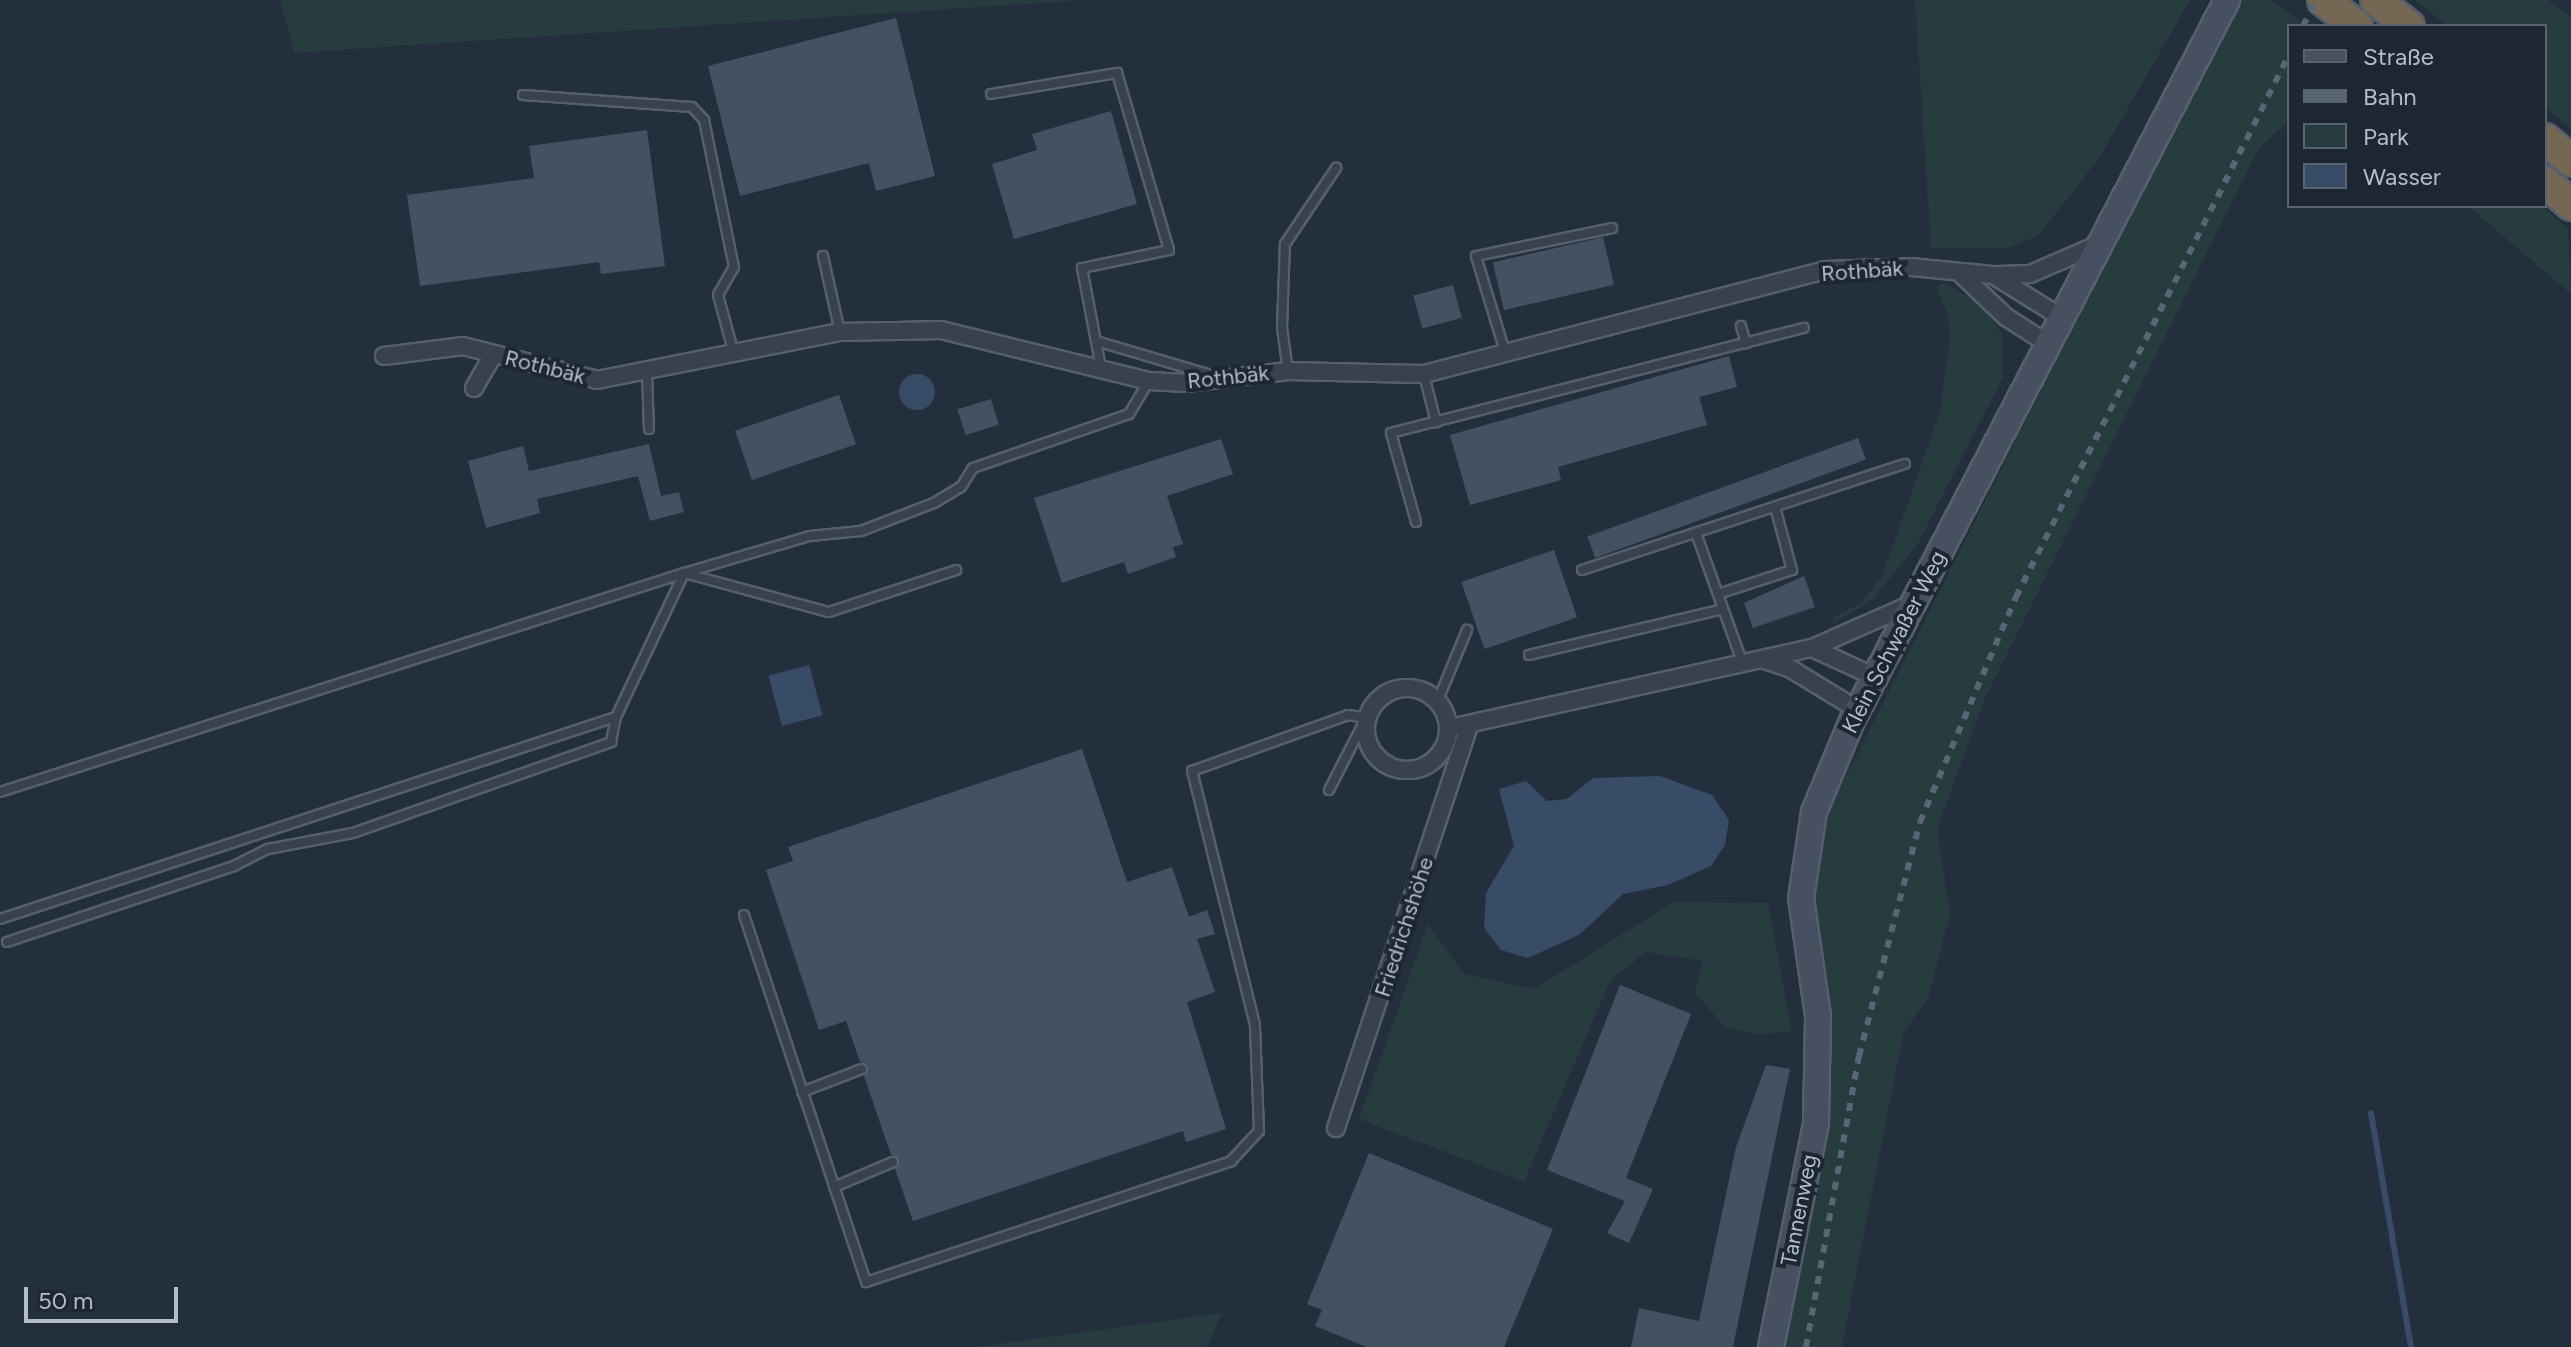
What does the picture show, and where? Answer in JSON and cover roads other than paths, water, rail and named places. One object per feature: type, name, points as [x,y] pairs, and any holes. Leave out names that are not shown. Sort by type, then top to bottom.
[{"type":"highway","points":[[2323,0],[2354,24]]},
{"type":"highway","points":[[2376,0],[2406,24]]},
{"type":"highway","points":[[2547,141],[2571,161]]},
{"type":"highway","points":[[2547,184],[2571,205]]},
{"type":"street","name":"Klein Schwaßer Weg","points":[[1820,1072],[1818,1016],[1801,898],[1805,845],[1826,779],[1858,710],[2227,0]]},
{"type":"street","name":"Rothbäk","points":[[384,356],[433,347],[463,346],[597,380],[647,373],[840,332],[941,330],[1149,381],[1226,380],[1288,371],[1424,374],[1826,270],[1911,267],[1962,275],[2030,274],[2102,243]]},
{"type":"street","points":[[1962,275],[2006,317],[2048,344]]},
{"type":"street","points":[[1993,275],[2062,318]]},
{"type":"street","name":"Rothbäk","points":[[474,388],[493,355]]},
{"type":"street","points":[[1450,728],[1812,648],[1914,603]]},
{"type":"street","points":[[1812,648],[1875,677]]},
{"type":"street","points":[[1763,659],[1791,669],[1858,710]]},
{"type":"street","points":[[1400,687],[1421,689],[1438,700],[1450,728],[1444,751],[1426,767],[1403,771],[1380,762],[1367,742],[1366,718],[1378,698],[1400,687]]},
{"type":"street","name":"Friedrichshöhe","points":[[1336,1128],[1469,726]]},
{"type":"street","name":"Tannenweg","points":[[1771,1347],[1816,1123],[1820,1072]]},
{"type":"lane","points":[[991,94],[1117,73],[1169,250],[1082,268],[1102,371]]},
{"type":"lane","points":[[523,95],[692,107],[704,120],[734,267],[718,295],[734,354]]},
{"type":"lane","points":[[1288,371],[1282,328],[1285,244],[1336,168]]},
{"type":"lane","points":[[1506,355],[1476,256],[1612,228]]},
{"type":"lane","points":[[823,256],[840,332]]},
{"type":"lane","points":[[1741,326],[1746,343]]},
{"type":"lane","points":[[1416,522],[1391,433],[1804,328]]},
{"type":"lane","points":[[1096,341],[1226,380]]},
{"type":"lane","points":[[647,373],[649,429]]},
{"type":"lane","points":[[1424,374],[1436,422]]},
{"type":"lane","points":[[0,792],[684,573],[810,536],[861,531],[934,503],[961,487],[973,468],[1129,414],[1149,381]]},
{"type":"lane","points":[[1582,570],[1905,464]]},
{"type":"lane","points":[[1718,594],[1792,570],[1775,507]]},
{"type":"lane","points":[[1696,533],[1744,665]]},
{"type":"lane","points":[[684,573],[829,612],[956,570]]},
{"type":"lane","points":[[7,942],[234,866],[268,849],[353,833],[611,742],[616,717],[684,573]]},
{"type":"lane","points":[[1529,655],[1723,609]]},
{"type":"lane","points":[[1438,700],[1467,630]]},
{"type":"lane","points":[[744,915],[866,1282],[1231,1161],[1259,1131],[1255,1025],[1192,771],[1348,715],[1366,718],[1329,790]]},
{"type":"lane","points":[[0,919],[616,717]]},
{"type":"lane","points":[[802,1092],[862,1069]]},
{"type":"lane","points":[[834,1187],[893,1162]]},
{"type":"water","points":[[917,374],[930,379],[935,392],[930,405],[917,410],[904,405],[899,392],[904,379]]},
{"type":"water","points":[[809,665],[822,715],[782,726],[768,676]]},
{"type":"water","points":[[1660,776],[1712,795],[1729,820],[1725,845],[1711,866],[1668,885],[1623,894],[1579,935],[1528,958],[1501,950],[1484,928],[1486,893],[1514,846],[1499,789],[1526,781],[1547,801],[1567,799],[1593,778]]},
{"type":"waterway","points":[[2371,1113],[2411,1347]]},
{"type":"railway","points":[[2304,24],[2316,0]]},
{"type":"railway","points":[[1806,1347],[1859,1056],[1920,822],[2016,597],[2287,59]]}]
